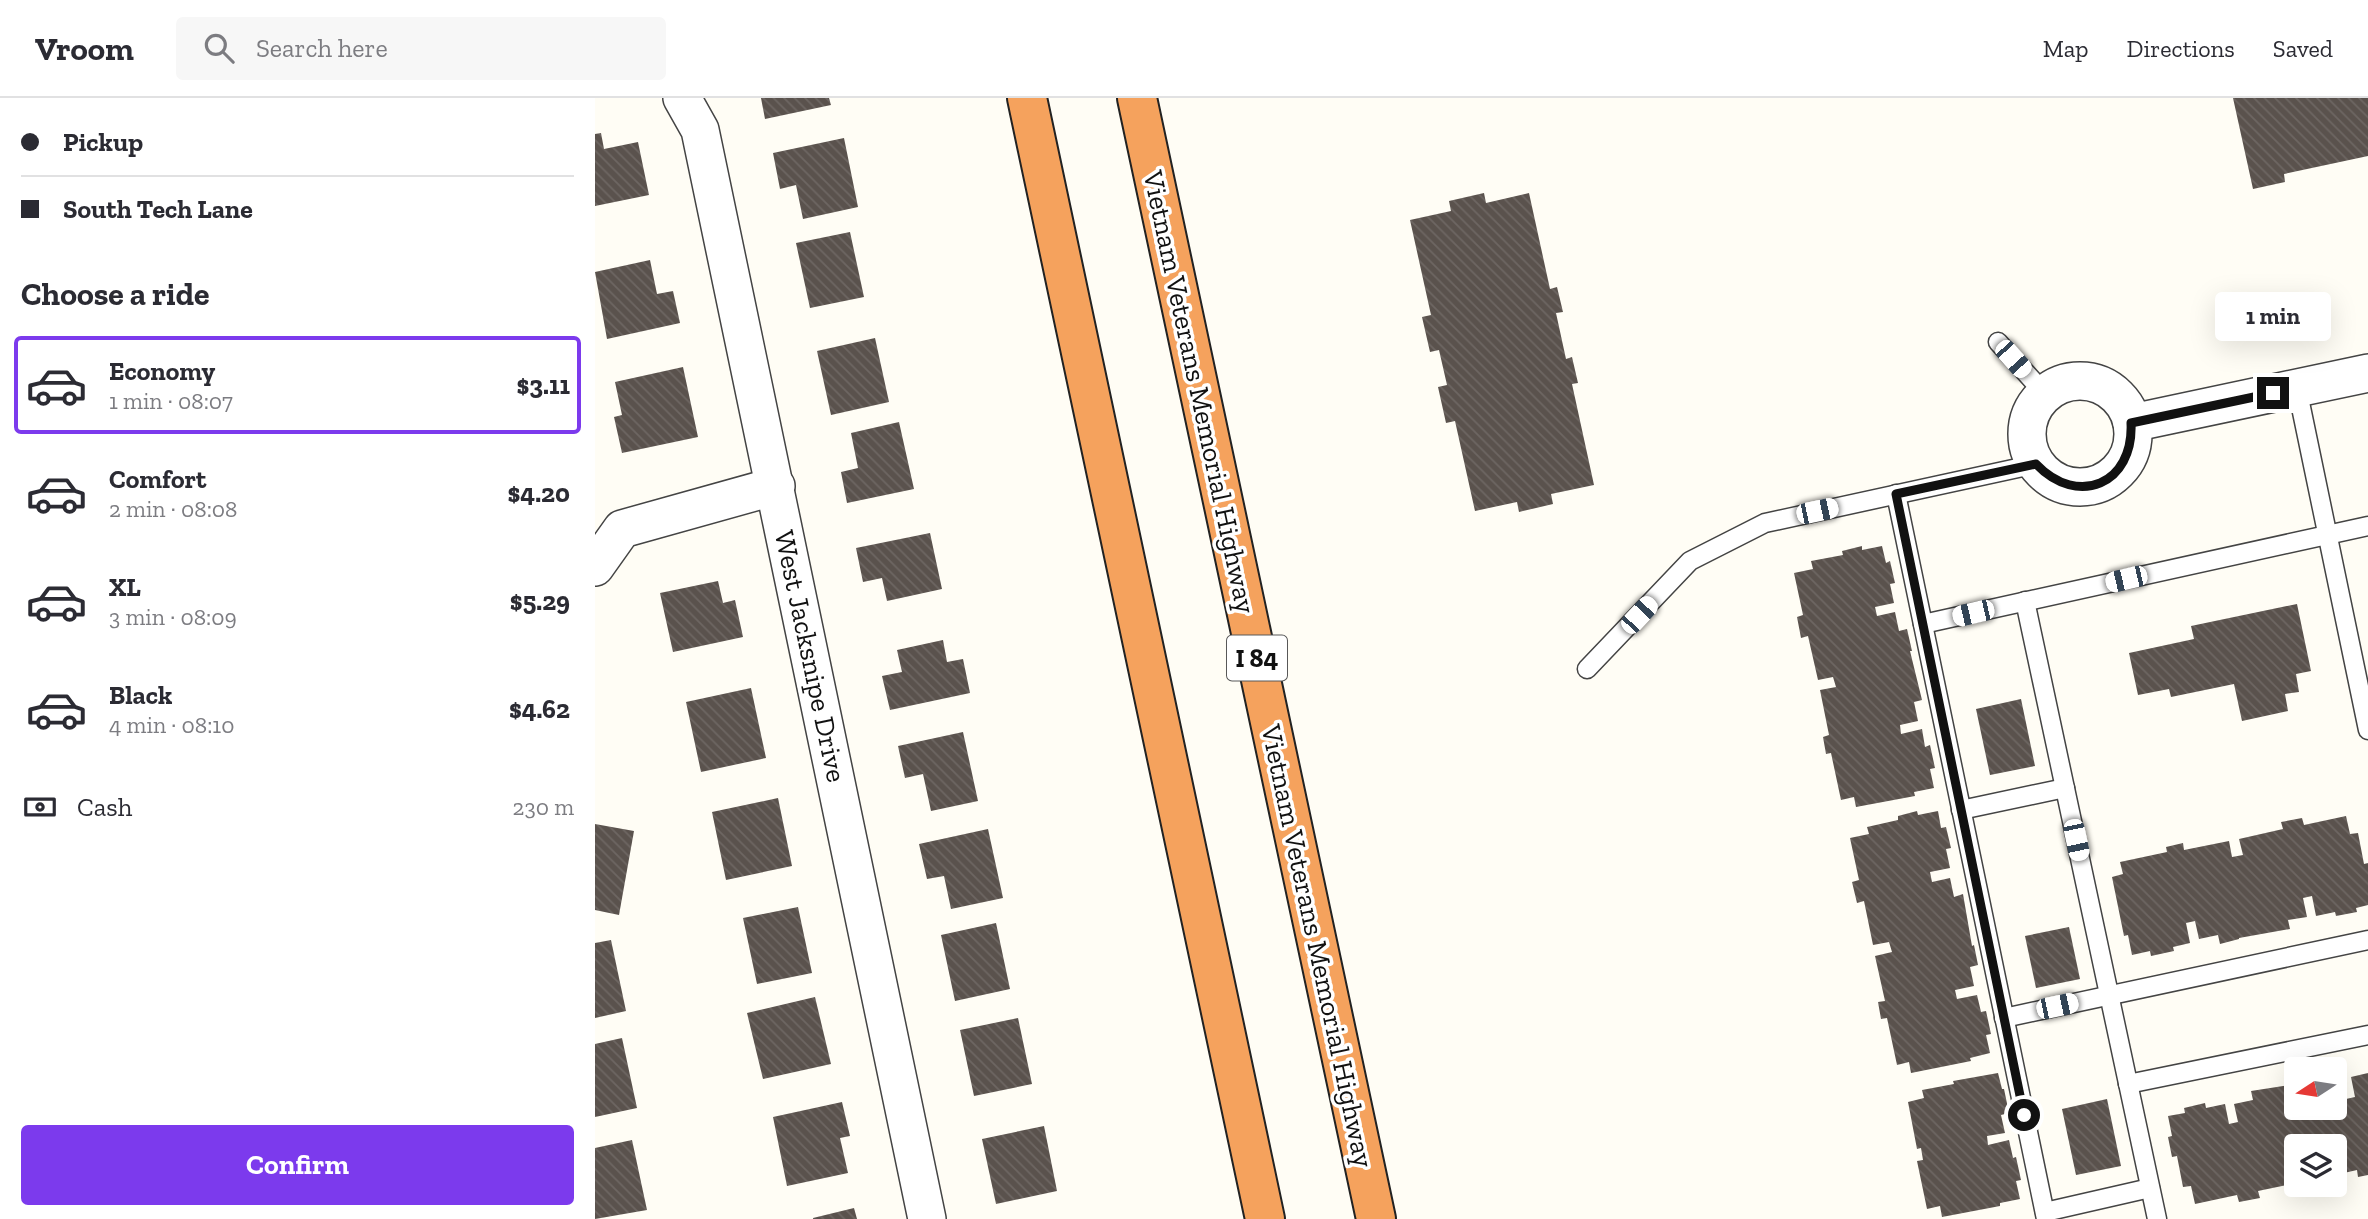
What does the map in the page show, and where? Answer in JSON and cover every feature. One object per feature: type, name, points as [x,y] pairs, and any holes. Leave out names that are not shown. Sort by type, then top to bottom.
[{"type":"highway","points":[[1027,98],[1265,1219]]},
{"type":"highway","name":"Vietnam Veterans Memorial Highway","points":[[1137,98],[1376,1219]]},
{"type":"street","name":"West Jacksnipe Drive","points":[[683,98],[700,130],[927,1219]]},
{"type":"street","points":[[2131,423],[2368,373]]},
{"type":"street","points":[[2078,381],[2097,384],[2113,392],[2125,406],[2131,423],[2132,441],[2127,459],[2116,473],[2101,483],[2083,487],[2065,485],[2049,477],[2036,464],[2029,450],[2027,435],[2032,413],[2045,394],[2060,384],[2078,381]]},
{"type":"street","points":[[595,567],[622,529],[776,485]]},
{"type":"lane","points":[[1998,342],[2045,394]]},
{"type":"lane","points":[[2297,388],[2365,705],[2368,730]]},
{"type":"lane","points":[[1587,669],[1690,561],[1765,523],[2036,464]]},
{"type":"lane","points":[[1896,494],[2045,1216],[2150,1188]]},
{"type":"lane","points":[[1923,624],[2368,526]]},
{"type":"lane","points":[[2025,601],[2157,1219]]},
{"type":"lane","points":[[1961,810],[2065,788]]},
{"type":"lane","points":[[2004,1017],[2368,940]]},
{"type":"lane","points":[[2128,1084],[2368,1035]]},
{"type":"building","points":[[761,98],[829,98],[831,105],[765,119]]},
{"type":"building","points":[[2233,98],[2368,98],[2368,156],[2284,174],[2285,182],[2253,189]]},
{"type":"building","points":[[601,133],[604,149],[638,142],[649,195],[595,206],[595,134]]},
{"type":"building","points":[[844,138],[858,207],[803,219],[796,185],[780,189],[773,153]]},
{"type":"building","points":[[1484,193],[1486,203],[1529,193],[1550,289],[1557,287],[1563,312],[1556,313],[1566,359],[1572,357],[1578,383],[1572,384],[1594,485],[1551,494],[1553,504],[1519,512],[1517,502],[1475,511],[1455,421],[1446,423],[1438,387],[1447,385],[1439,350],[1430,352],[1422,317],[1431,315],[1410,220],[1451,211],[1449,201]]},
{"type":"building","points":[[850,232],[864,297],[810,308],[796,243]]},
{"type":"building","points":[[650,260],[657,294],[673,291],[680,323],[607,339],[595,272]]},
{"type":"building","points":[[875,338],[889,402],[831,415],[817,351]]},
{"type":"building","points":[[683,367],[698,437],[622,453],[614,417],[622,415],[615,382]]},
{"type":"building","points":[[899,422],[914,489],[847,503],[841,472],[858,468],[851,433]]},
{"type":"building","points":[[930,533],[942,589],[887,601],[882,578],[863,582],[856,548]]},
{"type":"building","points":[[1862,546],[1862,550],[1882,546],[1886,563],[1890,561],[1895,583],[1890,584],[1894,603],[1875,607],[1877,616],[1895,612],[1899,631],[1907,629],[1922,700],[1914,702],[1918,721],[1900,725],[1901,734],[1922,729],[1925,747],[1930,745],[1935,768],[1930,769],[1934,788],[1914,792],[1915,796],[1856,807],[1854,797],[1841,800],[1831,753],[1826,754],[1823,737],[1829,735],[1820,690],[1836,687],[1833,677],[1818,680],[1808,636],[1801,638],[1797,617],[1803,615],[1794,573],[1813,569],[1811,561],[1843,555],[1842,551]]},
{"type":"building","points":[[718,581],[723,603],[735,600],[743,637],[673,652],[660,593]]},
{"type":"building","points":[[2297,604],[2311,671],[2296,674],[2299,692],[2285,694],[2288,711],[2242,721],[2234,684],[2171,697],[2169,689],[2138,695],[2129,653],[2194,639],[2191,626]]},
{"type":"building","points":[[943,640],[947,662],[963,659],[970,693],[890,710],[882,676],[902,672],[897,650]]},
{"type":"building","points":[[751,688],[766,758],[701,772],[686,702]]},
{"type":"building","points":[[2021,699],[2035,766],[1990,775],[1976,709]]},
{"type":"building","points":[[963,732],[978,801],[931,811],[923,774],[905,778],[898,746]]},
{"type":"building","points":[[778,798],[792,866],[726,880],[712,812]]},
{"type":"building","points":[[1917,811],[1918,815],[1938,811],[1941,828],[1946,827],[1951,848],[1946,849],[1950,868],[1930,872],[1932,882],[1950,878],[1954,897],[1963,894],[1978,965],[1970,967],[1974,986],[1955,990],[1957,999],[1977,995],[1981,1012],[1986,1011],[1991,1034],[1986,1035],[1990,1053],[1970,1058],[1971,1061],[1911,1073],[1909,1062],[1897,1065],[1887,1018],[1881,1019],[1878,1002],[1885,1001],[1875,956],[1892,952],[1889,942],[1873,945],[1864,901],[1857,903],[1852,882],[1859,880],[1850,838],[1869,834],[1867,827],[1898,820],[1898,816]]},
{"type":"building","points":[[2346,816],[2350,834],[2358,833],[2364,864],[2368,863],[2368,905],[2356,908],[2357,912],[2336,916],[2335,912],[2316,916],[2312,896],[2303,898],[2307,917],[2288,920],[2290,929],[2220,944],[2218,935],[2199,939],[2195,921],[2186,923],[2190,943],[2173,947],[2174,951],[2151,956],[2150,951],[2132,955],[2128,935],[2124,936],[2112,877],[2123,874],[2120,862],[2167,852],[2166,847],[2183,843],[2184,850],[2229,841],[2232,857],[2243,855],[2239,839],[2283,829],[2281,822],[2302,818],[2304,825]]},
{"type":"building","points":[[595,824],[634,831],[619,915],[595,910]]},
{"type":"building","points":[[988,829],[1003,898],[951,909],[944,876],[927,879],[919,844]]},
{"type":"building","points":[[798,907],[812,973],[757,984],[743,918]]},
{"type":"building","points":[[996,923],[1010,989],[955,1001],[941,935]]},
{"type":"building","points":[[2069,927],[2080,979],[2036,988],[2025,936]]},
{"type":"building","points":[[611,940],[626,1011],[595,1018],[595,943]]},
{"type":"building","points":[[815,997],[831,1064],[763,1079],[747,1013]]},
{"type":"building","points":[[1018,1018],[1032,1084],[974,1096],[960,1030]]},
{"type":"building","points":[[622,1038],[637,1108],[595,1117],[595,1044]]},
{"type":"building","points":[[1998,1073],[2009,1113],[2001,1115],[2005,1133],[1987,1136],[1988,1145],[2009,1140],[2021,1180],[2016,1181],[2020,1199],[2000,1203],[2000,1206],[1942,1217],[1940,1206],[1927,1209],[1917,1161],[1923,1160],[1921,1148],[1917,1149],[1908,1102],[1924,1098],[1922,1090]]},
{"type":"building","points":[[2368,1073],[2368,1175],[2358,1177],[2357,1170],[2347,1172],[2347,1134],[2284,1134],[2284,1186],[2258,1191],[2260,1198],[2239,1202],[2237,1195],[2195,1204],[2191,1186],[2183,1187],[2177,1156],[2172,1157],[2168,1116],[2185,1113],[2184,1108],[2205,1103],[2206,1108],[2225,1104],[2229,1124],[2238,1122],[2234,1104],[2253,1100],[2251,1091],[2284,1086],[2284,1120],[2347,1120],[2347,1099],[2355,1097],[2351,1077]]},
{"type":"building","points":[[2107,1099],[2121,1166],[2076,1175],[2062,1109]]},
{"type":"building","points":[[842,1102],[850,1136],[840,1138],[848,1173],[787,1186],[773,1117]]},
{"type":"building","points":[[1044,1126],[1057,1191],[996,1204],[982,1139]]},
{"type":"building","points":[[632,1140],[647,1210],[595,1219],[595,1148]]},
{"type":"building","points":[[854,1208],[857,1219],[813,1219],[813,1218]]},
{"type":"route","points":[[2024,1115],[1896,494],[2036,464],[2049,477],[2065,485],[2083,487],[2101,483],[2116,473],[2127,459],[2132,441],[2131,423],[2273,393]]}]
